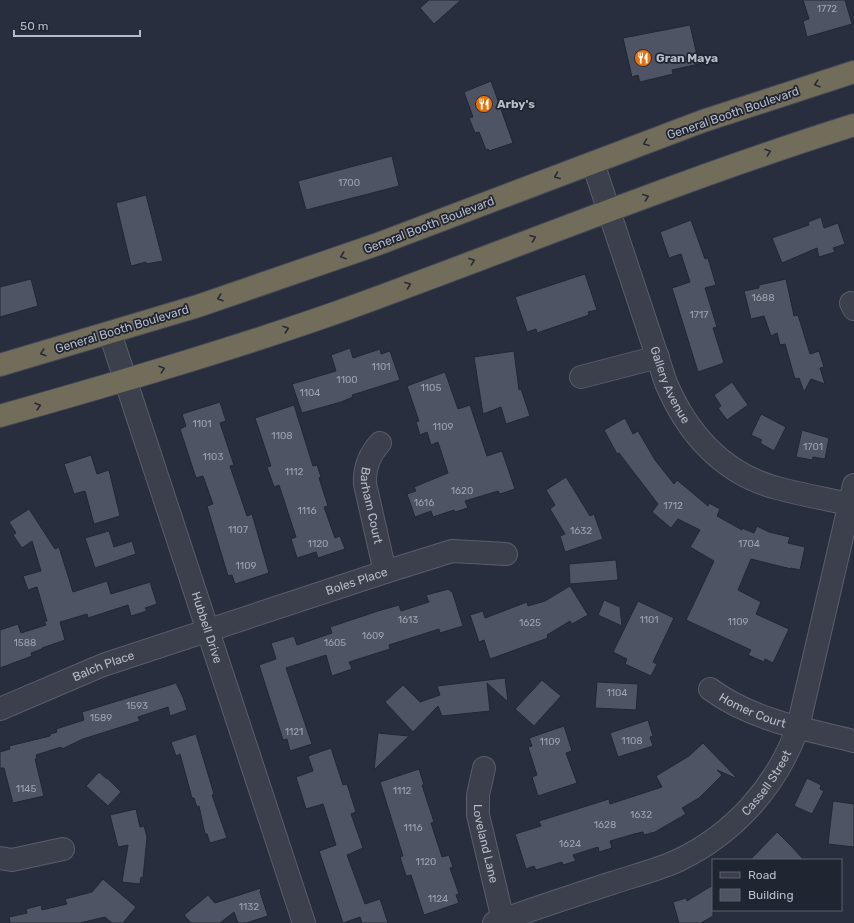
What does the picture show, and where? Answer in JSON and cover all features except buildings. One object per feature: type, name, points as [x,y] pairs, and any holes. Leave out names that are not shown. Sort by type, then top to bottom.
[{"type":"highway","name":"General Booth Boulevard","points":[[0,366],[198,306],[378,244],[703,121],[854,72]]},
{"type":"highway","points":[[0,416],[126,380],[339,311],[770,151],[854,125]]},
{"type":"street","name":"Gallery Avenue","points":[[593,162],[658,357],[676,406],[692,432],[706,447],[730,467],[752,479],[776,488],[852,498]]},
{"type":"street","name":"Hubbell Drive","points":[[110,333],[209,630],[304,923]]},
{"type":"street","points":[[581,377],[658,357]]},
{"type":"street","name":"Barham Court","points":[[380,443],[368,459],[364,472],[365,484],[385,572]]},
{"type":"street","name":"Cassell Street","points":[[499,921],[676,861],[717,838],[740,819],[764,792],[782,763],[798,727],[852,498]]},
{"type":"street","name":"Boles Place","points":[[209,630],[452,551],[506,554]]},
{"type":"street","name":"Balch Place","points":[[0,709],[103,664],[209,630]]},
{"type":"street","name":"Homer Court","points":[[710,689],[737,706],[762,717],[854,742]]},
{"type":"street","name":"Loveland Lane","points":[[484,768],[478,795],[478,815],[499,921]]},
{"type":"street","points":[[0,858],[12,860],[63,849]]},
{"type":"place","name":"Gran Maya","points":[[643,58]]},
{"type":"place","name":"Arby's","points":[[484,104]]}]
